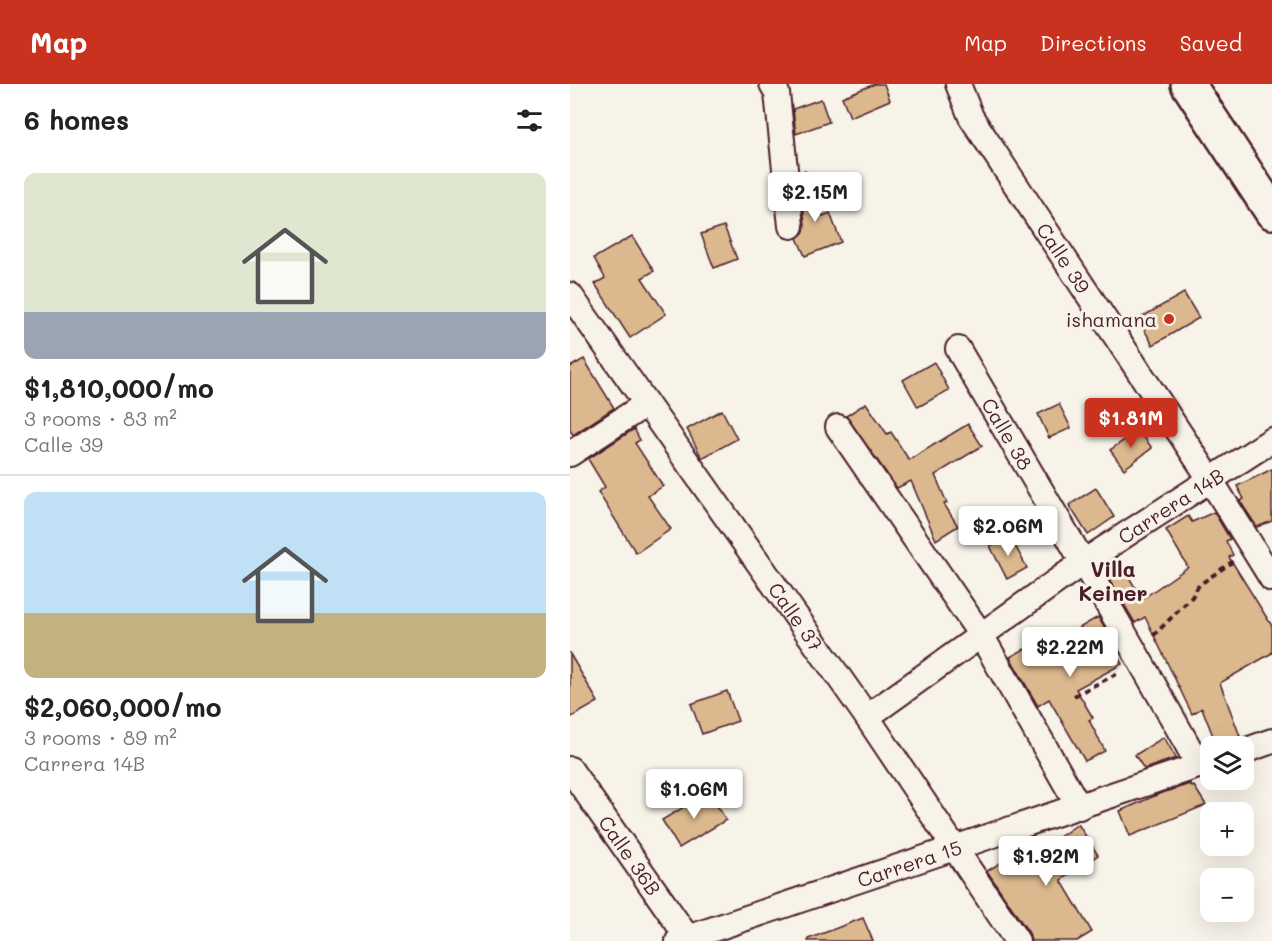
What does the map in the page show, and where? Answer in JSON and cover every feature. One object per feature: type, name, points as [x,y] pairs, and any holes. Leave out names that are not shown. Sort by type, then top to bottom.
[{"type":"street","points":[[772,84],[777,93],[791,226]]},
{"type":"street","name":"Calle 39","points":[[958,84],[971,117],[1210,479],[1272,579]]},
{"type":"street","points":[[1188,84],[1272,212]]},
{"type":"street","name":"Calle 37","points":[[570,295],[867,717],[1017,941]]},
{"type":"street","name":"Calle 38","points":[[958,349],[1082,563],[1200,757]]},
{"type":"street","points":[[570,454],[646,404]]},
{"type":"street","points":[[838,427],[981,635],[1079,807]]},
{"type":"street","name":"Carrera 14B","points":[[867,717],[1082,563],[1272,440]]},
{"type":"street","points":[[1254,747],[1272,741]]},
{"type":"street","name":"Carrera 15","points":[[685,940],[1200,765]]},
{"type":"street","name":"Calle 36B","points":[[570,769],[685,940]]},
{"type":"path","points":[[1074,696],[1142,661],[1148,641],[1192,597],[1198,585],[1232,562],[1249,542]]},
{"type":"building","points":[[875,84],[884,84],[890,100],[850,117],[842,97]]},
{"type":"building","points":[[821,99],[829,122],[796,134],[793,109]]},
{"type":"building","points":[[805,171],[823,216],[830,213],[841,242],[805,256],[797,238],[804,232],[805,225],[800,173]]},
{"type":"building","points":[[724,226],[737,259],[714,268],[701,234]]},
{"type":"building","points":[[632,236],[654,271],[642,278],[666,314],[630,338],[595,284],[605,278],[594,258]]},
{"type":"building","name":"ishamana","points":[[1184,293],[1199,318],[1153,345],[1138,319]]},
{"type":"building","points":[[584,359],[614,408],[573,435],[570,430],[570,367]]},
{"type":"building","points":[[934,362],[949,390],[918,407],[903,380]]},
{"type":"building","points":[[866,403],[887,434],[891,432],[909,460],[968,424],[982,446],[935,475],[947,503],[944,504],[958,526],[936,540],[911,481],[897,488],[846,416]]},
{"type":"building","points":[[1059,404],[1071,428],[1049,438],[1038,414]]},
{"type":"building","points":[[722,410],[737,439],[702,458],[687,429]]},
{"type":"building","points":[[634,429],[640,440],[635,443],[663,486],[648,496],[671,529],[636,553],[598,492],[605,487],[588,459]]},
{"type":"building","points":[[1139,430],[1152,448],[1124,469],[1110,450]]},
{"type":"building","points":[[1272,469],[1272,521],[1257,527],[1240,501],[1244,499],[1237,486]]},
{"type":"building","points":[[1096,488],[1114,517],[1088,535],[1069,505]]},
{"type":"building","points":[[1214,512],[1230,539],[1226,541],[1233,555],[1229,557],[1272,626],[1272,653],[1220,683],[1240,736],[1213,736],[1202,708],[1192,714],[1145,617],[1135,623],[1102,567],[1117,557],[1142,599],[1188,567],[1166,530],[1188,516],[1192,522]]},
{"type":"building","points":[[1010,536],[1027,568],[1007,579],[990,546]]},
{"type":"building","points":[[1098,617],[1110,637],[1107,639],[1122,664],[1076,689],[1093,718],[1089,720],[1105,751],[1085,761],[1049,699],[1038,706],[1010,657],[1039,641],[1043,649]]},
{"type":"building","points":[[570,654],[598,702],[570,718]]},
{"type":"building","points":[[727,691],[738,721],[702,734],[691,704]]},
{"type":"building","points":[[1164,737],[1176,758],[1144,769],[1135,755]]},
{"type":"building","points":[[1190,784],[1194,786],[1204,802],[1200,802],[1200,807],[1130,836],[1120,811],[1159,794]]},
{"type":"building","points":[[709,792],[726,820],[679,848],[662,820]]},
{"type":"building","points":[[1078,824],[1098,855],[1061,880],[1092,932],[1077,941],[1031,941],[1029,933],[987,871],[1037,841],[1042,849]]},
{"type":"building","points":[[863,918],[873,941],[808,941],[808,939]]},
{"type":"place","name":"ishamana","points":[[1169,319]]},
{"type":"district","name":"Villa Keiner","points":[[1113,580]]}]
